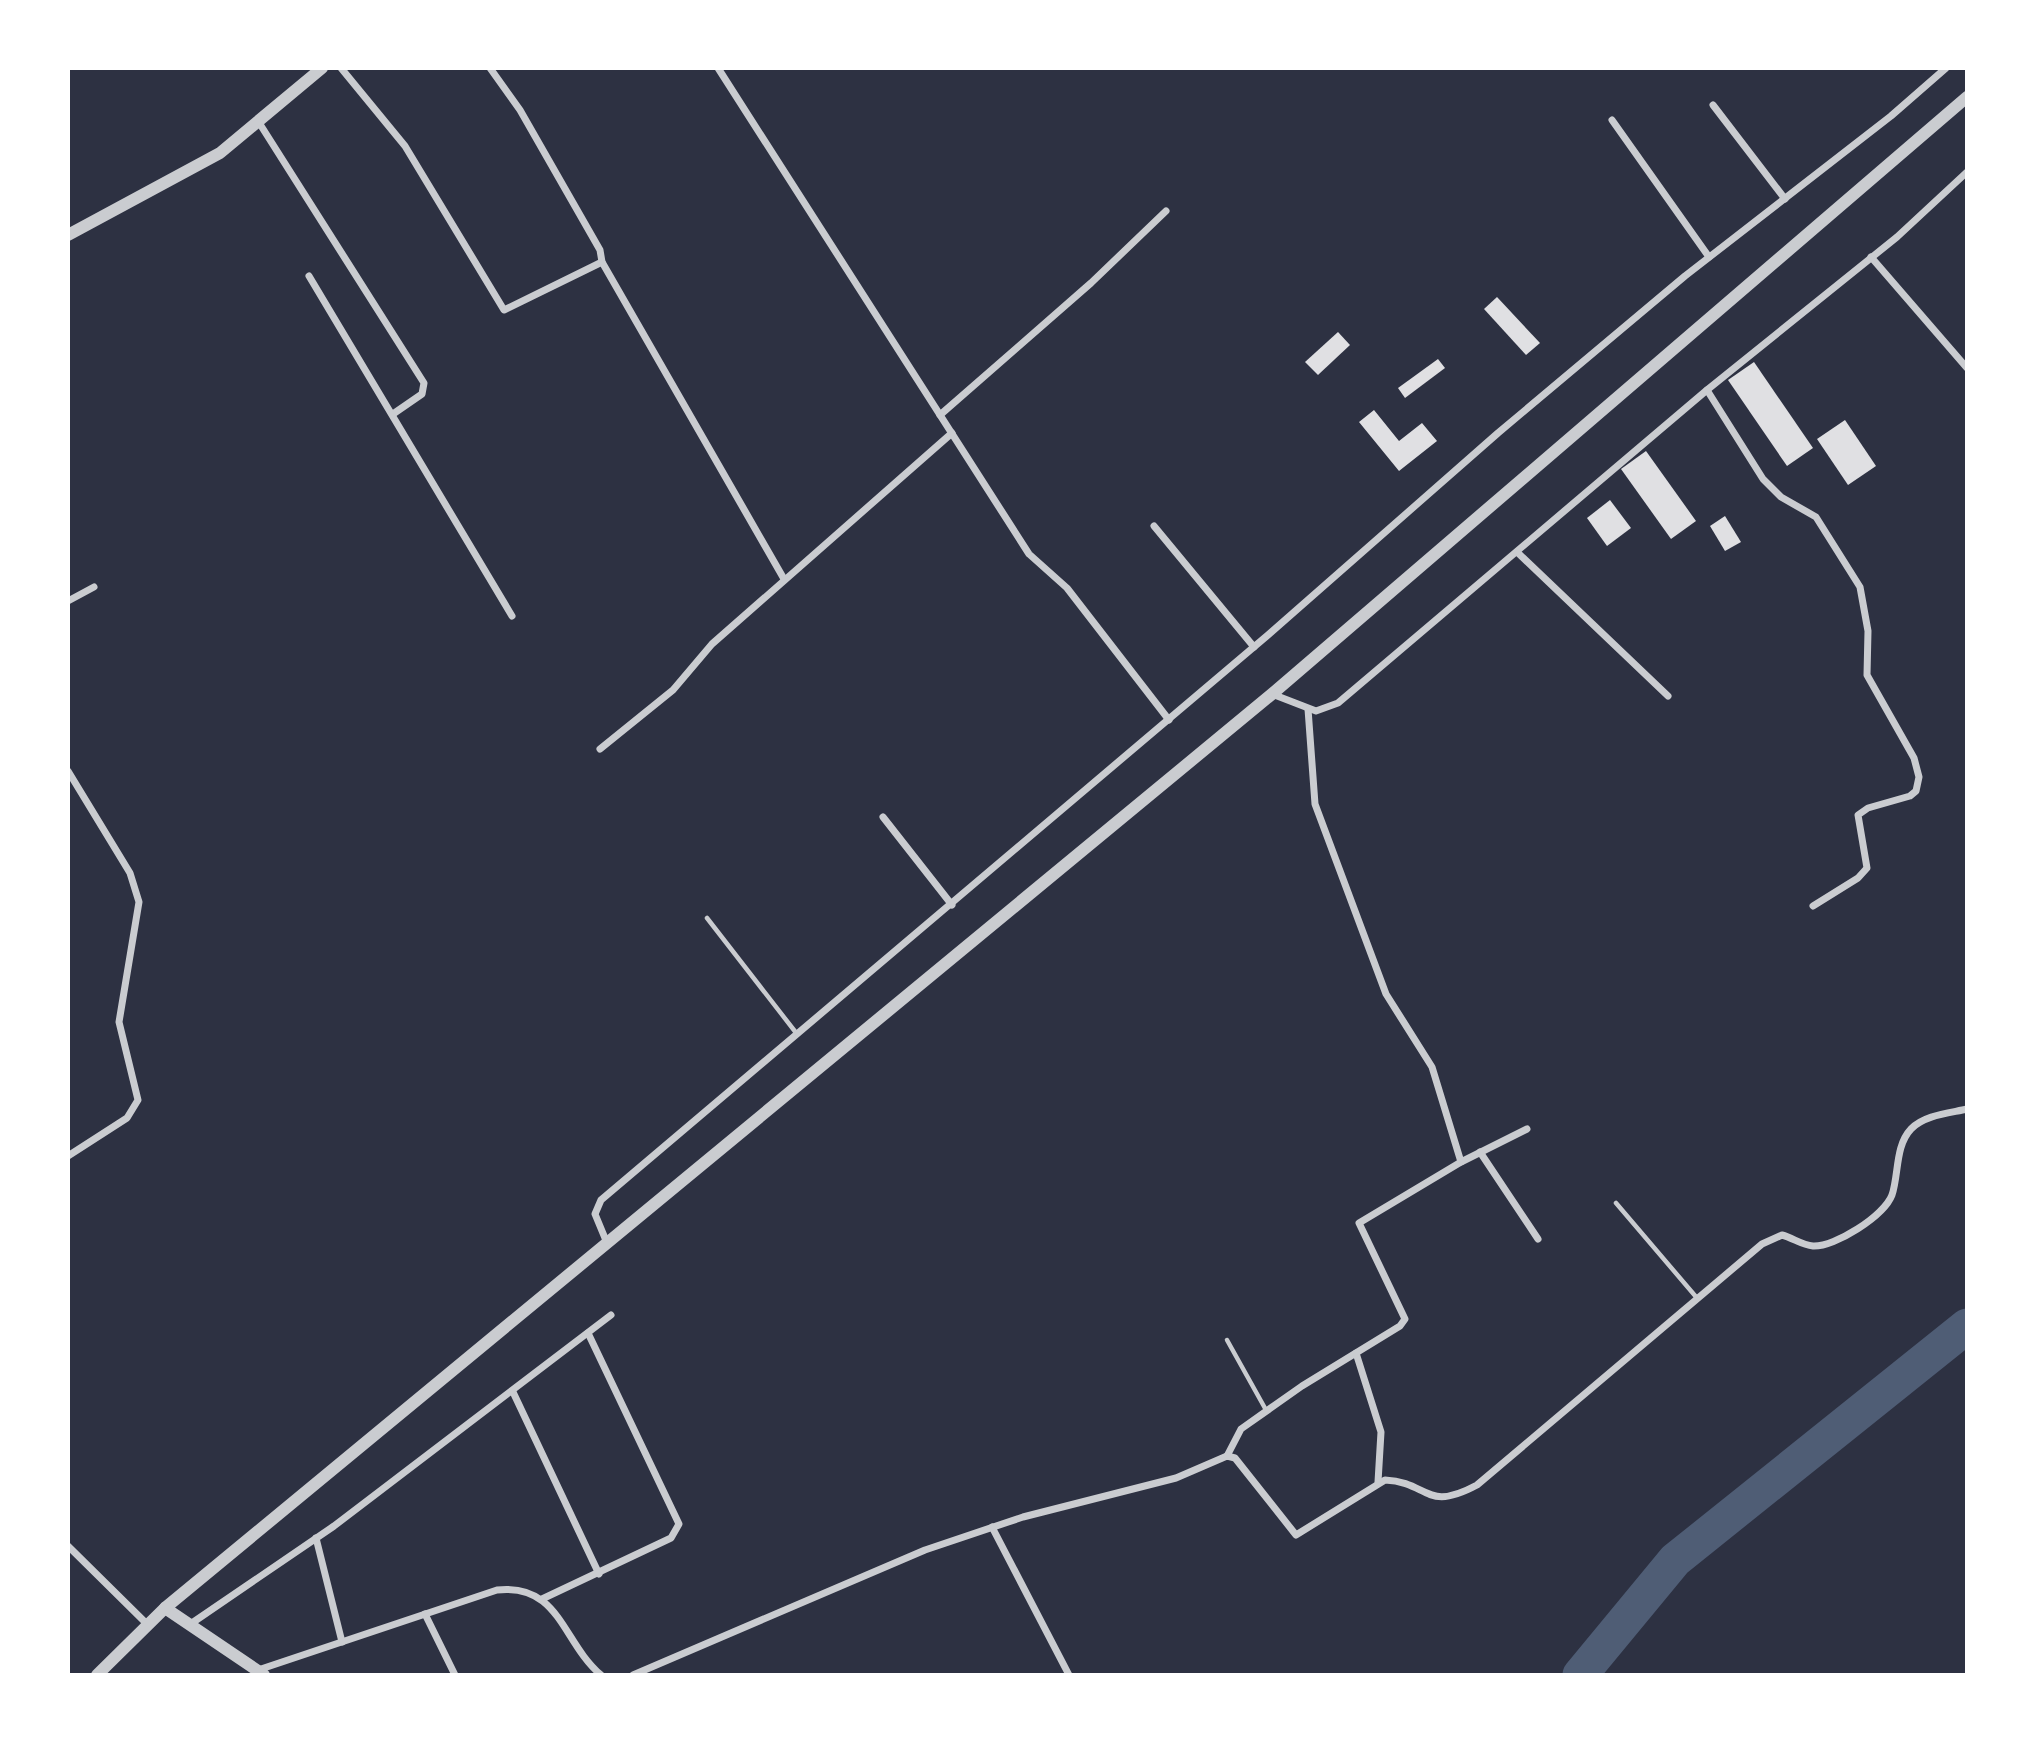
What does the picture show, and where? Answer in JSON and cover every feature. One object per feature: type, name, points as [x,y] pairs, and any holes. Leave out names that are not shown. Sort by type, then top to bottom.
[{"type":"street","points":[[70,229],[220,153],[322,68]]},
{"type":"street","points":[[341,68],[405,146],[504,310],[602,262]]},
{"type":"street","points":[[491,68],[520,110],[600,250],[602,262],[783,579]]},
{"type":"street","points":[[718,68],[1029,554],[1067,588],[1169,720]]},
{"type":"street","points":[[607,1243],[595,1214],[601,1200],[1169,720],[1498,433],[1709,257],[1891,116],[1946,68]]},
{"type":"street","points":[[97,1675],[165,1608],[1272,694],[1967,97]]},
{"type":"street","points":[[1713,105],[1785,198]]},
{"type":"street","points":[[1612,120],[1709,257]]},
{"type":"street","points":[[258,121],[424,383],[422,394],[393,414]]},
{"type":"street","points":[[1272,694],[1308,709],[1324,710],[1338,703],[1707,390],[1871,257],[1967,172]]},
{"type":"street","points":[[940,415],[1091,283],[1166,211]]},
{"type":"street","points":[[1871,257],[1967,368]]},
{"type":"street","points":[[309,276],[512,616]]},
{"type":"street","points":[[1707,390],[1763,479],[1781,497],[1816,517],[1853,574],[1863,600],[1868,631],[1867,675],[1917,768],[1918,785],[1910,796],[1868,808],[1858,815],[1868,863],[1865,873],[1813,906]]},
{"type":"street","points":[[600,749],[673,690],[712,644],[952,433]]},
{"type":"street","points":[[1154,526],[1254,647]]},
{"type":"street","points":[[1517,552],[1668,696]]},
{"type":"street","points":[[68,601],[94,587]]},
{"type":"street","points":[[1308,709],[1315,804],[1386,994],[1432,1067],[1461,1162]]},
{"type":"street","points":[[68,771],[126,865],[139,902],[119,1022],[138,1100],[127,1118],[68,1156]]},
{"type":"street","points":[[883,817],[952,905]]},
{"type":"street","points":[[633,1675],[812,1596],[925,1550],[992,1527],[1176,1478],[1227,1456],[1235,1458],[1296,1535],[1378,1482],[1399,1482],[1441,1499],[1477,1485],[1770,1238],[1782,1235],[1804,1244],[1821,1245],[1870,1221],[1880,1213],[1891,1196],[1902,1145],[1911,1129],[1926,1120],[1967,1109]]},
{"type":"street","points":[[1227,1456],[1237,1433],[1266,1411],[1400,1326],[1405,1319],[1359,1223],[1461,1162],[1527,1129]]},
{"type":"street","points":[[1480,1152],[1538,1239]]},
{"type":"street","points":[[189,1625],[317,1538],[513,1392],[611,1315]]},
{"type":"street","points":[[542,1600],[671,1538],[679,1524],[588,1333]]},
{"type":"street","points":[[1356,1353],[1381,1432],[1378,1482]]},
{"type":"street","points":[[513,1392],[600,1574]]},
{"type":"street","points":[[992,1527],[1069,1675]]},
{"type":"street","points":[[317,1538],[342,1642]]},
{"type":"street","points":[[68,1546],[148,1625]]},
{"type":"street","points":[[165,1608],[261,1672],[497,1590],[522,1589],[542,1600],[601,1675]]},
{"type":"street","points":[[425,1614],[455,1675]]},
{"type":"lane","points":[[707,918],[798,1034]]},
{"type":"lane","points":[[1616,1203],[1697,1298]]},
{"type":"lane","points":[[1227,1340],[1266,1411]]},
{"type":"building","points":[[1497,297],[1540,343],[1526,355],[1484,309]]},
{"type":"building","points":[[1338,332],[1350,345],[1318,375],[1305,362]]},
{"type":"building","points":[[1438,359],[1445,368],[1405,398],[1398,388]]},
{"type":"building","points":[[1754,362],[1813,448],[1787,466],[1728,380]]},
{"type":"building","points":[[1374,410],[1399,441],[1422,423],[1437,441],[1399,471],[1359,422]]},
{"type":"building","points":[[1845,420],[1876,466],[1848,485],[1817,439]]},
{"type":"building","points":[[1646,451],[1696,521],[1671,539],[1621,469]]},
{"type":"building","points":[[1610,500],[1631,528],[1607,546],[1587,518]]},
{"type":"building","points":[[1725,516],[1741,542],[1725,551],[1710,526]]},
{"type":"waterway","points":[[1580,1675],[1675,1560],[1967,1326]]}]
